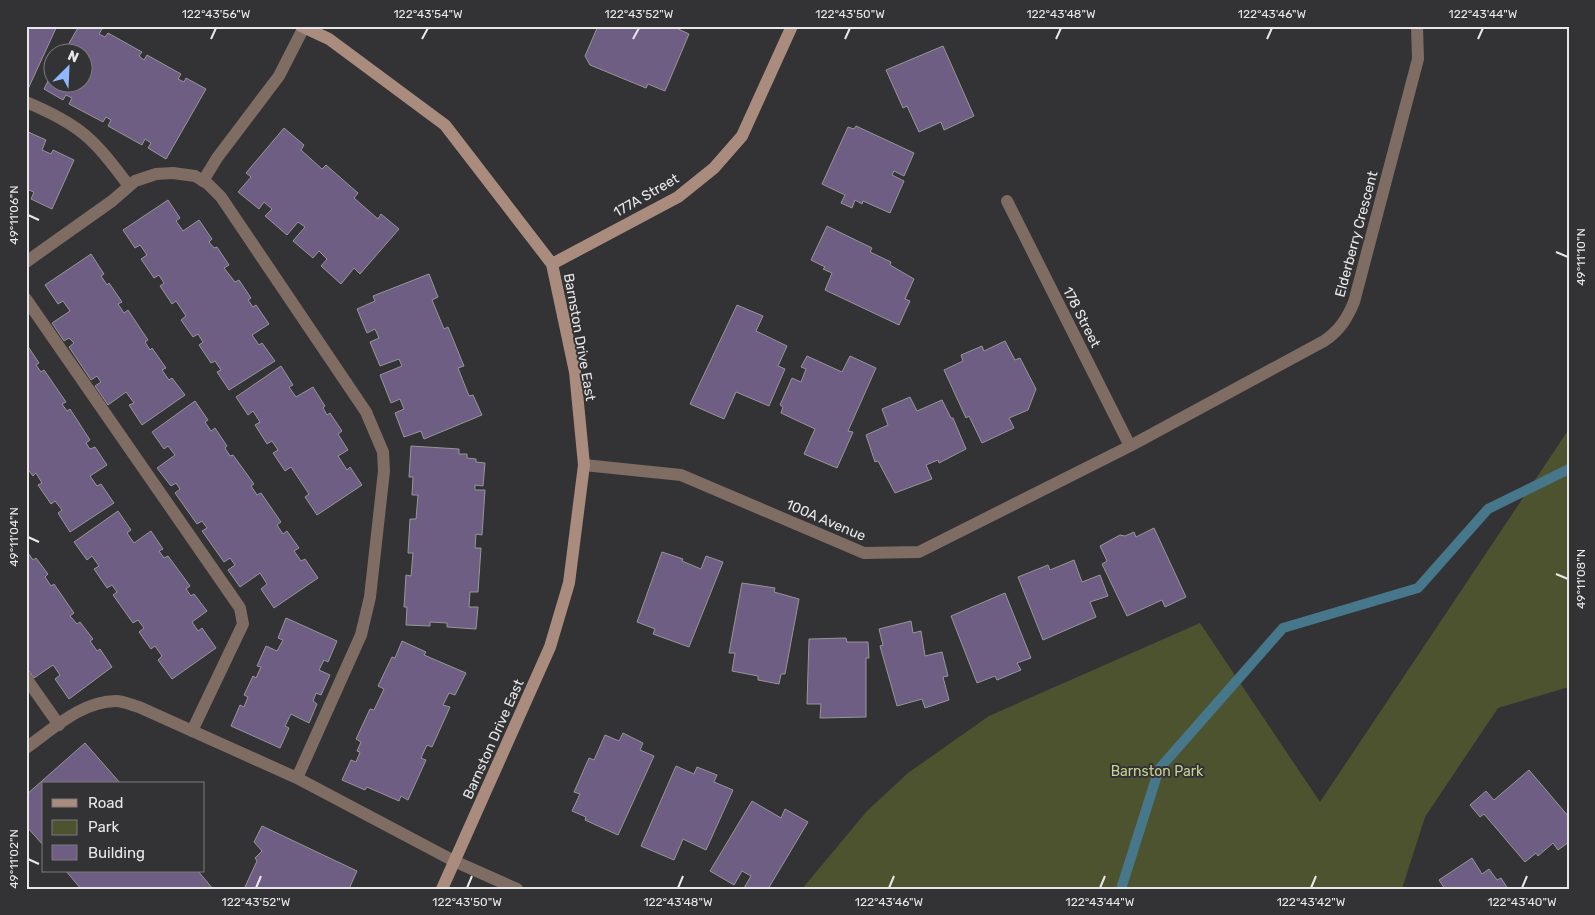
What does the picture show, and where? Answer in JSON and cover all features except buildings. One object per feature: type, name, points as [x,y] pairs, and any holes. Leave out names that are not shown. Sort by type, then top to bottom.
[{"type":"street","name":"177A Street","points":[[552,264],[678,196],[714,168],[742,136],[792,26]]},
{"type":"street","name":"Elderberry Crescent","points":[[1130,446],[1324,341],[1336,333],[1347,319],[1354,302],[1418,59],[1417,26]]},
{"type":"street","name":"Barnston Drive East","points":[[302,27],[329,39],[445,125],[552,264],[575,372],[584,465],[569,583],[550,647],[442,889]]},
{"type":"street","points":[[203,181],[218,158],[280,76],[302,27]]},
{"type":"street","points":[[26,102],[60,116],[82,130],[103,150],[129,186]]},
{"type":"street","points":[[26,262],[112,201],[134,181],[156,174],[195,176],[221,197],[366,412],[383,452],[380,517],[370,597],[361,635],[297,778]]},
{"type":"street","name":"178 Street","points":[[1007,201],[1130,446]]},
{"type":"street","points":[[26,298],[240,608],[243,624],[192,731]]},
{"type":"street","name":"100A Avenue","points":[[584,465],[681,475],[864,553],[919,552],[1130,446]]},
{"type":"street","points":[[26,678],[59,725]]},
{"type":"street","points":[[26,748],[81,710],[101,703],[118,701],[139,707],[297,778],[454,861],[517,889]]},
{"type":"green space","name":"Barnston Park","points":[[1569,429],[1569,687],[1498,708],[1425,817],[1402,889],[802,889],[867,811],[908,773],[989,716],[1200,623],[1320,802]]},
{"type":"waterway","points":[[1121,889],[1159,769],[1283,628],[1418,588],[1488,509],[1569,469]]}]
